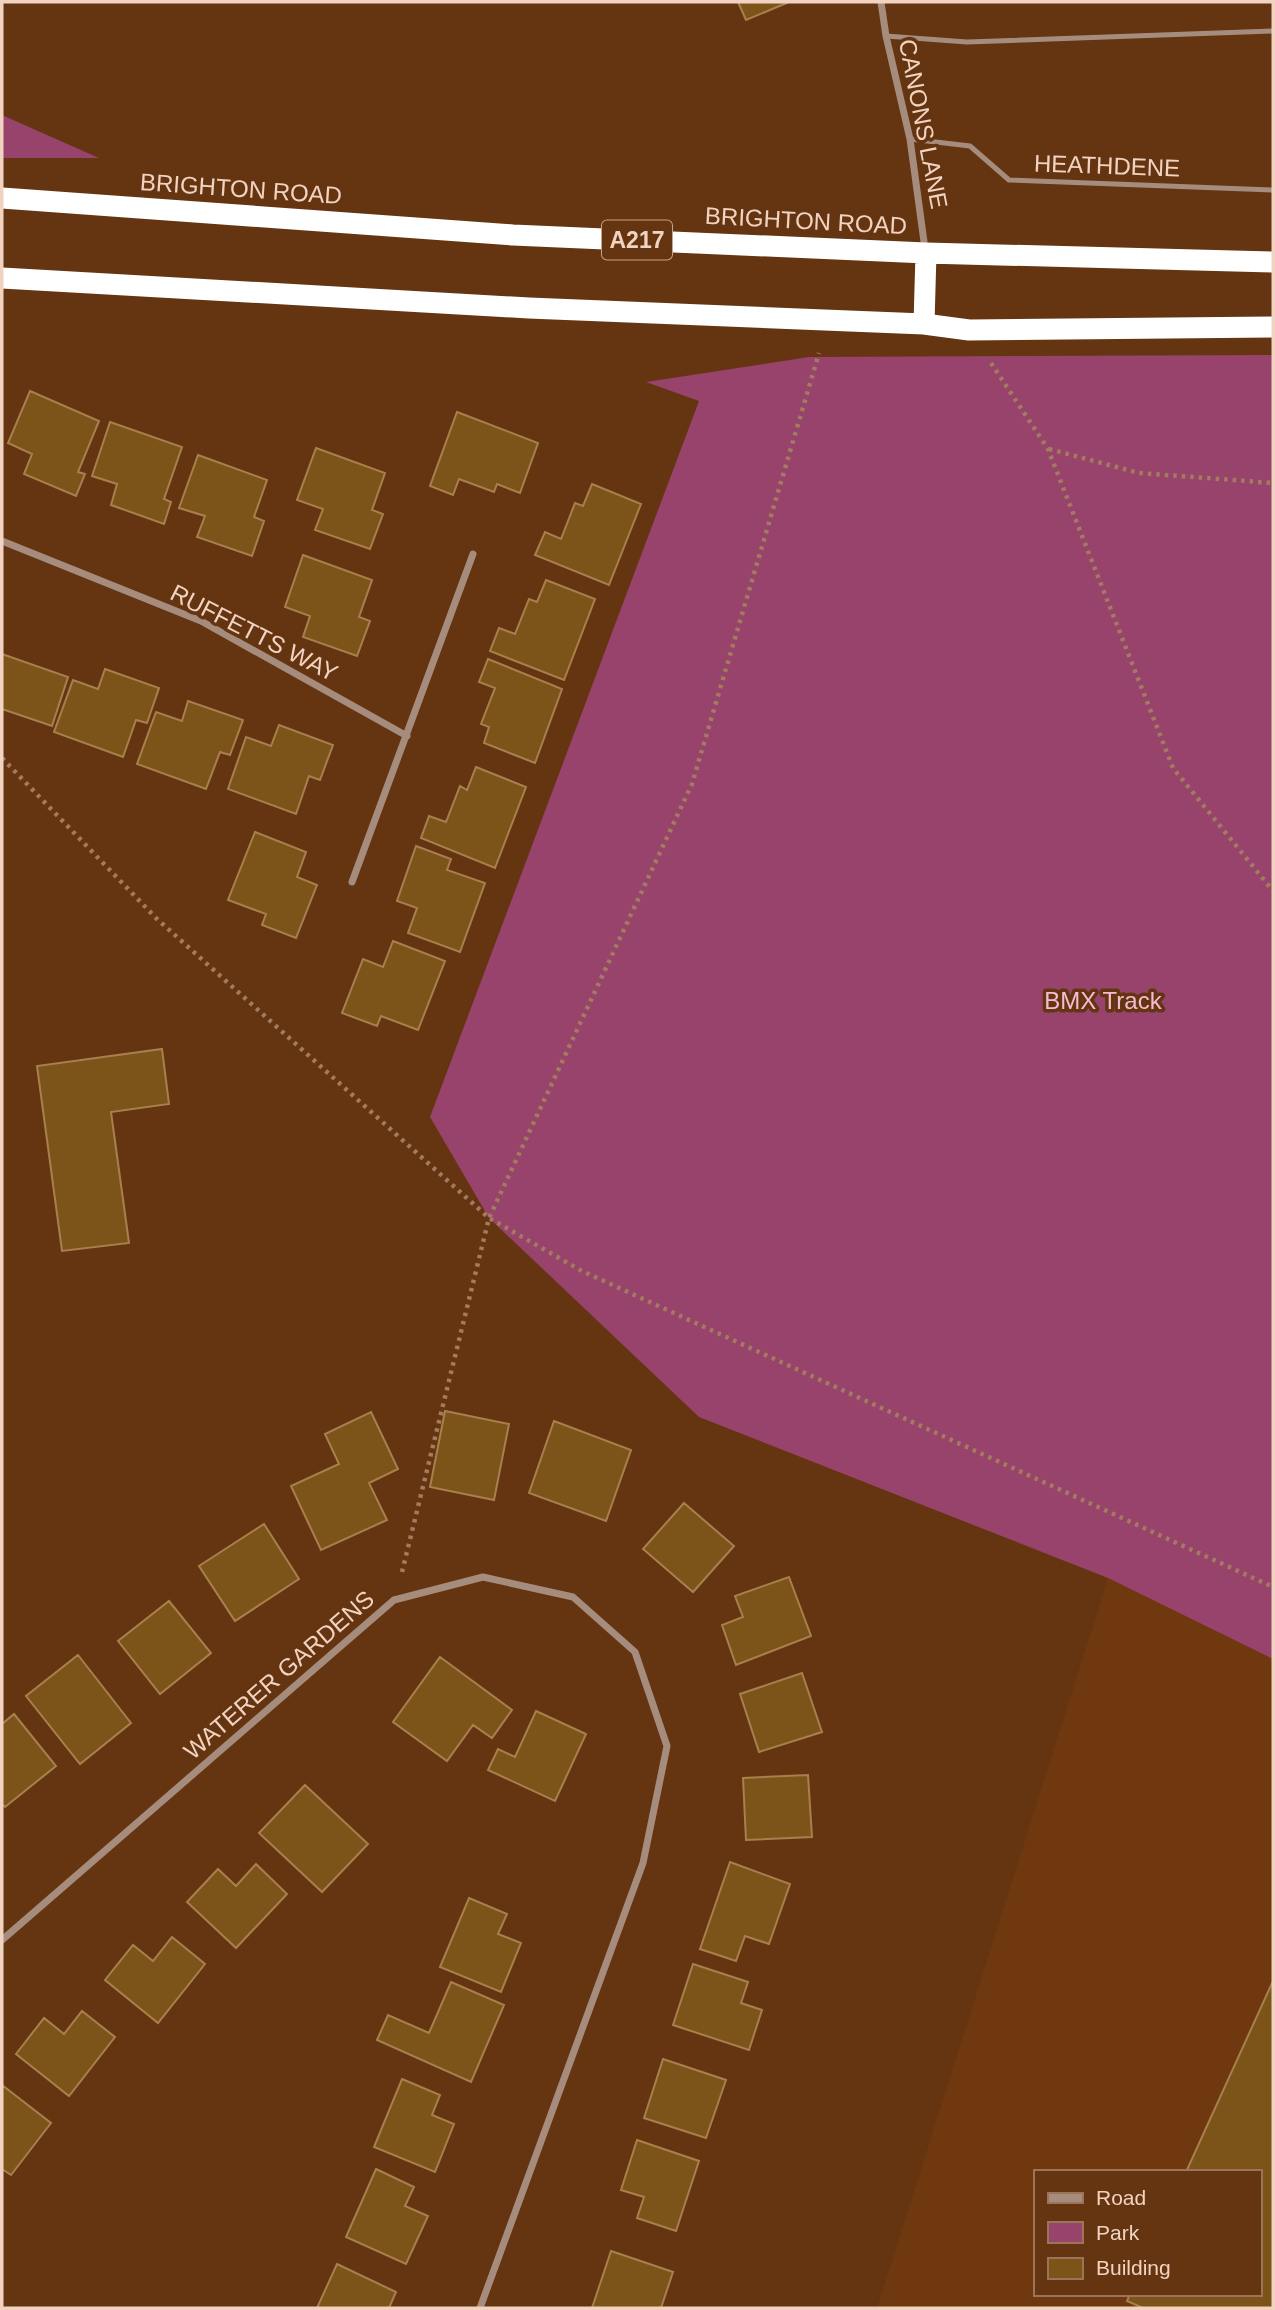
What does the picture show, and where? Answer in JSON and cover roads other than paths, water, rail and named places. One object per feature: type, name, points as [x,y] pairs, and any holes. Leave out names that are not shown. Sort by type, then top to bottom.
[{"type":"highway","name":"BRIGHTON ROAD","points":[[2,198],[513,234],[926,253],[1273,262]]},
{"type":"highway","points":[[924,324],[926,253]]},
{"type":"highway","points":[[2,280],[543,308],[924,324],[969,330],[1273,327]]},
{"type":"street","name":"CANONS LANE","points":[[881,2],[886,36],[910,139],[926,253]]},
{"type":"street","name":"RUFFETTS WAY","points":[[2,541],[201,621],[407,736]]},
{"type":"street","points":[[352,882],[473,554]]},
{"type":"street","name":"WATERER GARDENS","points":[[2,1940],[394,1600],[483,1577],[573,1597],[635,1652],[667,1746],[643,1863],[480,2308]]},
{"type":"lane","points":[[886,36],[967,42],[1273,31]]},
{"type":"lane","name":"HEATHDENE","points":[[910,139],[971,146],[1009,180],[1273,190]]},
{"type":"park label","name":"BMX Track","points":[[1103,1001]]}]
